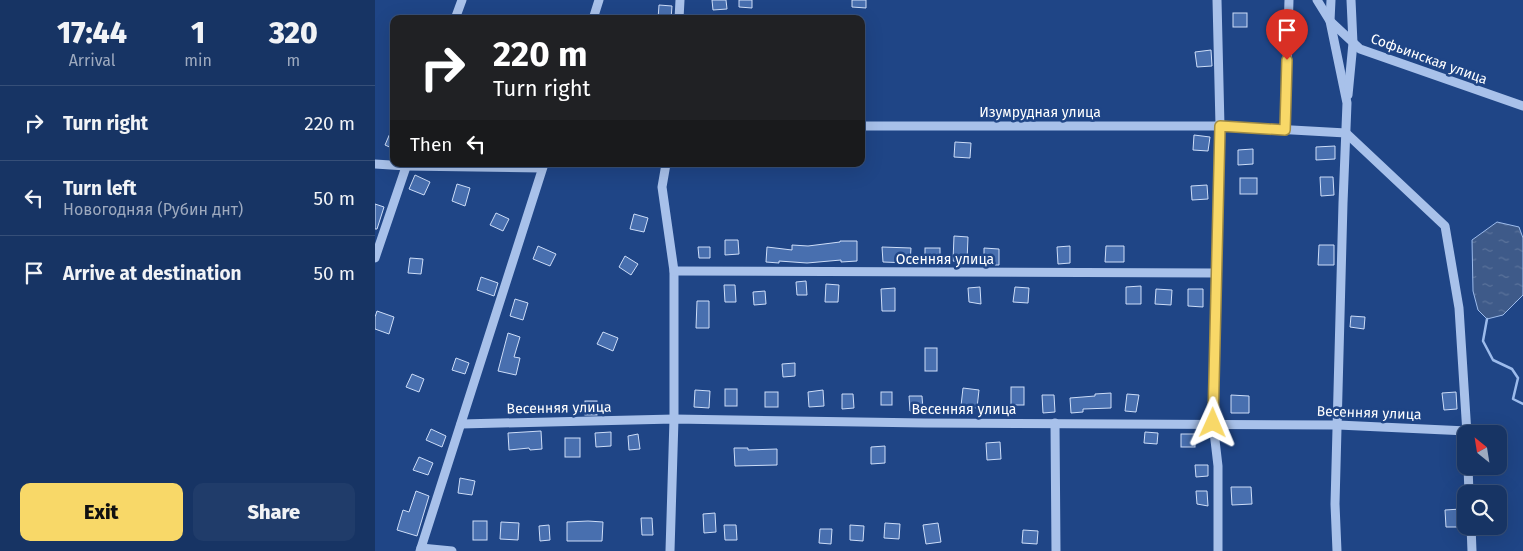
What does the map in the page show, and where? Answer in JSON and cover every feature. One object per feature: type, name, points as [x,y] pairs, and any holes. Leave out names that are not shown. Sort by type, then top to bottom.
[{"type":"street","points":[[456,15],[462,0]]},
{"type":"street","points":[[594,15],[599,0]]},
{"type":"street","points":[[679,15],[680,0]]},
{"type":"street","points":[[1217,0],[1220,126],[1215,274],[1213,423],[1219,466],[1218,551]]},
{"type":"street","points":[[1285,130],[1289,0]]},
{"type":"street","name":"Софьинская улица","points":[[1317,0],[1330,21],[1360,49],[1523,106]]},
{"type":"street","points":[[1331,0],[1330,21],[1347,103]]},
{"type":"street","points":[[1337,551],[1335,504],[1347,103],[1353,43],[1351,0]]},
{"type":"street","name":"Изумрудная улица","points":[[865,126],[1220,126],[1346,133]]},
{"type":"street","points":[[1346,133],[1445,226],[1459,308],[1467,425]]},
{"type":"street","points":[[375,164],[390,164]]},
{"type":"street","points":[[375,258],[405,167]]},
{"type":"street","points":[[452,551],[420,549],[543,167]]},
{"type":"street","points":[[665,167],[662,186],[674,271],[674,419],[670,551]]},
{"type":"street","name":"Осенняя улица","points":[[674,271],[1215,274]]},
{"type":"street","name":"Весенняя улица","points":[[461,424],[674,419],[1213,423],[1338,425],[1457,431]]},
{"type":"street","points":[[1055,423],[1056,551]]},
{"type":"street","points":[[1471,535],[1472,551]]},
{"type":"water","points":[[1497,222],[1519,227],[1523,238],[1523,295],[1503,315],[1487,319],[1478,310],[1473,291],[1472,240]]},
{"type":"building","points":[[712,0],[726,0],[727,9],[713,10]]},
{"type":"building","points":[[739,0],[752,0],[752,8],[739,7]]},
{"type":"building","points":[[852,0],[866,0],[866,8],[852,7]]},
{"type":"building","points":[[659,5],[672,6],[671,15],[658,15]]},
{"type":"building","points":[[1233,13],[1247,13],[1247,27],[1233,27]]},
{"type":"building","points":[[1211,50],[1212,66],[1197,67],[1195,52]]},
{"type":"building","points":[[390,133],[390,147],[385,145]]},
{"type":"building","points":[[1194,135],[1210,137],[1208,151],[1193,150]]},
{"type":"building","points":[[955,142],[971,143],[970,158],[954,157]]},
{"type":"building","points":[[1335,146],[1335,159],[1316,160],[1316,147]]},
{"type":"building","points":[[1253,149],[1253,164],[1238,165],[1238,150]]},
{"type":"building","points":[[415,175],[430,182],[424,195],[409,189]]},
{"type":"building","points":[[1320,177],[1333,177],[1334,195],[1321,196]]},
{"type":"building","points":[[1240,178],[1257,178],[1257,194],[1240,194]]},
{"type":"building","points":[[457,184],[470,188],[465,206],[452,201]]},
{"type":"building","points":[[1207,185],[1208,199],[1192,200],[1191,186]]},
{"type":"building","points":[[375,204],[384,207],[377,229],[375,229]]},
{"type":"building","points":[[496,213],[509,219],[503,231],[490,225]]},
{"type":"building","points":[[634,214],[648,218],[644,232],[630,229]]},
{"type":"building","points":[[954,236],[968,237],[967,262],[953,261]]},
{"type":"building","points":[[725,240],[738,240],[739,254],[725,255]]},
{"type":"building","points":[[840,241],[857,241],[857,261],[766,262],[767,247],[792,250],[792,245],[808,246]]},
{"type":"building","points":[[1319,245],[1334,245],[1334,265],[1318,265]]},
{"type":"building","points":[[538,246],[556,254],[550,266],[533,259]]},
{"type":"building","points":[[1070,246],[1070,263],[1058,264],[1057,247]]},
{"type":"building","points":[[1106,246],[1124,246],[1124,262],[1105,262]]},
{"type":"building","points":[[698,247],[710,247],[710,258],[699,258]]},
{"type":"building","points":[[882,247],[911,248],[910,263],[883,262]]},
{"type":"building","points":[[925,248],[940,248],[940,262],[925,262]]},
{"type":"building","points":[[984,248],[999,249],[999,265],[984,265]]},
{"type":"building","points":[[625,256],[638,264],[631,275],[619,267]]},
{"type":"building","points":[[410,258],[423,259],[421,274],[408,273]]},
{"type":"building","points":[[481,277],[498,283],[494,296],[477,290]]},
{"type":"building","points":[[806,281],[807,295],[797,295],[796,282]]},
{"type":"building","points":[[826,284],[839,285],[838,302],[825,302]]},
{"type":"building","points":[[724,285],[735,285],[736,302],[725,302]]},
{"type":"building","points":[[1141,286],[1141,304],[1126,304],[1126,287]]},
{"type":"building","points":[[980,287],[981,304],[969,302],[968,288]]},
{"type":"building","points":[[1015,287],[1029,288],[1028,303],[1013,302]]},
{"type":"building","points":[[895,288],[895,311],[882,311],[881,289]]},
{"type":"building","points":[[1156,289],[1172,290],[1171,305],[1155,304]]},
{"type":"building","points":[[1188,289],[1203,289],[1203,307],[1188,306]]},
{"type":"building","points":[[765,291],[766,304],[754,305],[753,292]]},
{"type":"building","points":[[515,299],[528,303],[523,320],[510,316]]},
{"type":"building","points":[[697,301],[709,301],[709,328],[696,328]]},
{"type":"building","points":[[377,311],[394,317],[389,334],[375,329]]},
{"type":"building","points":[[1351,316],[1365,317],[1364,329],[1350,327]]},
{"type":"building","points":[[603,332],[618,338],[613,351],[597,344]]},
{"type":"building","points":[[508,333],[520,337],[514,357],[520,358],[516,375],[498,371]]},
{"type":"building","points":[[925,348],[937,348],[937,371],[925,371]]},
{"type":"building","points":[[456,358],[469,363],[465,374],[452,370]]},
{"type":"building","points":[[795,363],[795,376],[783,377],[782,364]]},
{"type":"building","points":[[412,374],[424,379],[419,392],[406,387]]},
{"type":"building","points":[[1011,387],[1024,387],[1024,405],[1011,405]]},
{"type":"building","points":[[963,388],[979,390],[977,408],[961,406]]},
{"type":"building","points":[[725,389],[737,389],[737,406],[725,406]]},
{"type":"building","points":[[695,390],[710,391],[709,408],[694,407]]},
{"type":"building","points":[[823,390],[824,406],[809,407],[808,392]]},
{"type":"building","points":[[765,392],[778,392],[778,407],[765,407]]},
{"type":"building","points":[[881,392],[892,392],[892,405],[881,405]]},
{"type":"building","points":[[1456,392],[1457,409],[1444,410],[1442,393]]},
{"type":"building","points":[[1111,393],[1111,408],[1083,409],[1083,412],[1071,413],[1070,398]]},
{"type":"building","points":[[842,394],[853,394],[854,408],[842,409]]},
{"type":"building","points":[[1127,394],[1139,395],[1136,412],[1125,411]]},
{"type":"building","points":[[1042,395],[1054,395],[1055,412],[1043,413]]},
{"type":"building","points":[[1231,395],[1249,396],[1249,413],[1231,413]]},
{"type":"building","points":[[909,396],[922,396],[923,410],[910,411]]},
{"type":"building","points":[[585,401],[597,401],[597,415],[585,415]]},
{"type":"building","points":[[431,429],[446,436],[442,447],[426,440]]},
{"type":"building","points":[[541,431],[542,449],[509,450],[508,433]]},
{"type":"building","points":[[611,432],[611,446],[596,447],[595,433]]},
{"type":"building","points":[[1145,432],[1158,433],[1157,444],[1144,443]]},
{"type":"building","points":[[638,434],[640,449],[629,450],[628,436]]},
{"type":"building","points":[[1181,434],[1195,434],[1195,447],[1181,447]]},
{"type":"building","points":[[565,438],[580,438],[580,457],[565,457]]},
{"type":"building","points":[[1000,442],[1001,459],[987,460],[986,443]]},
{"type":"building","points":[[885,446],[885,463],[871,464],[871,447]]},
{"type":"building","points":[[734,448],[748,448],[748,450],[777,449],[777,465],[735,466]]},
{"type":"building","points":[[419,457],[433,463],[428,475],[413,470]]},
{"type":"building","points":[[1195,465],[1208,465],[1208,476],[1196,477]]},
{"type":"building","points":[[460,478],[475,481],[472,495],[458,493]]},
{"type":"building","points":[[1231,487],[1251,487],[1252,504],[1232,505]]},
{"type":"building","points":[[416,491],[429,496],[417,536],[397,530],[403,510],[409,512]]},
{"type":"building","points":[[1196,491],[1207,491],[1208,506],[1197,504]]},
{"type":"building","points":[[1457,509],[1457,527],[1446,527],[1445,510]]},
{"type":"building","points":[[715,513],[716,532],[704,533],[703,514]]},
{"type":"building","points":[[641,518],[652,518],[653,535],[642,535]]},
{"type":"building","points":[[473,521],[487,521],[487,540],[473,540]]},
{"type":"building","points":[[501,522],[519,523],[518,540],[500,539]]},
{"type":"building","points":[[567,522],[603,522],[602,541],[567,541]]},
{"type":"building","points":[[885,523],[900,524],[899,539],[884,538]]},
{"type":"building","points":[[938,523],[941,542],[926,544],[923,525]]},
{"type":"building","points":[[549,525],[550,540],[540,541],[539,526]]},
{"type":"building","points":[[724,525],[736,525],[737,540],[725,540]]},
{"type":"building","points":[[850,525],[864,526],[863,541],[850,540]]},
{"type":"building","points":[[820,529],[832,529],[831,544],[819,543]]},
{"type":"building","points":[[1023,530],[1038,531],[1037,544],[1022,543]]},
{"type":"waterway","points":[[1487,319],[1483,341],[1493,360],[1512,369],[1518,378],[1513,399],[1523,404]]},
{"type":"route","points":[[1213,423],[1215,274],[1220,126],[1285,130],[1287,60]]}]
